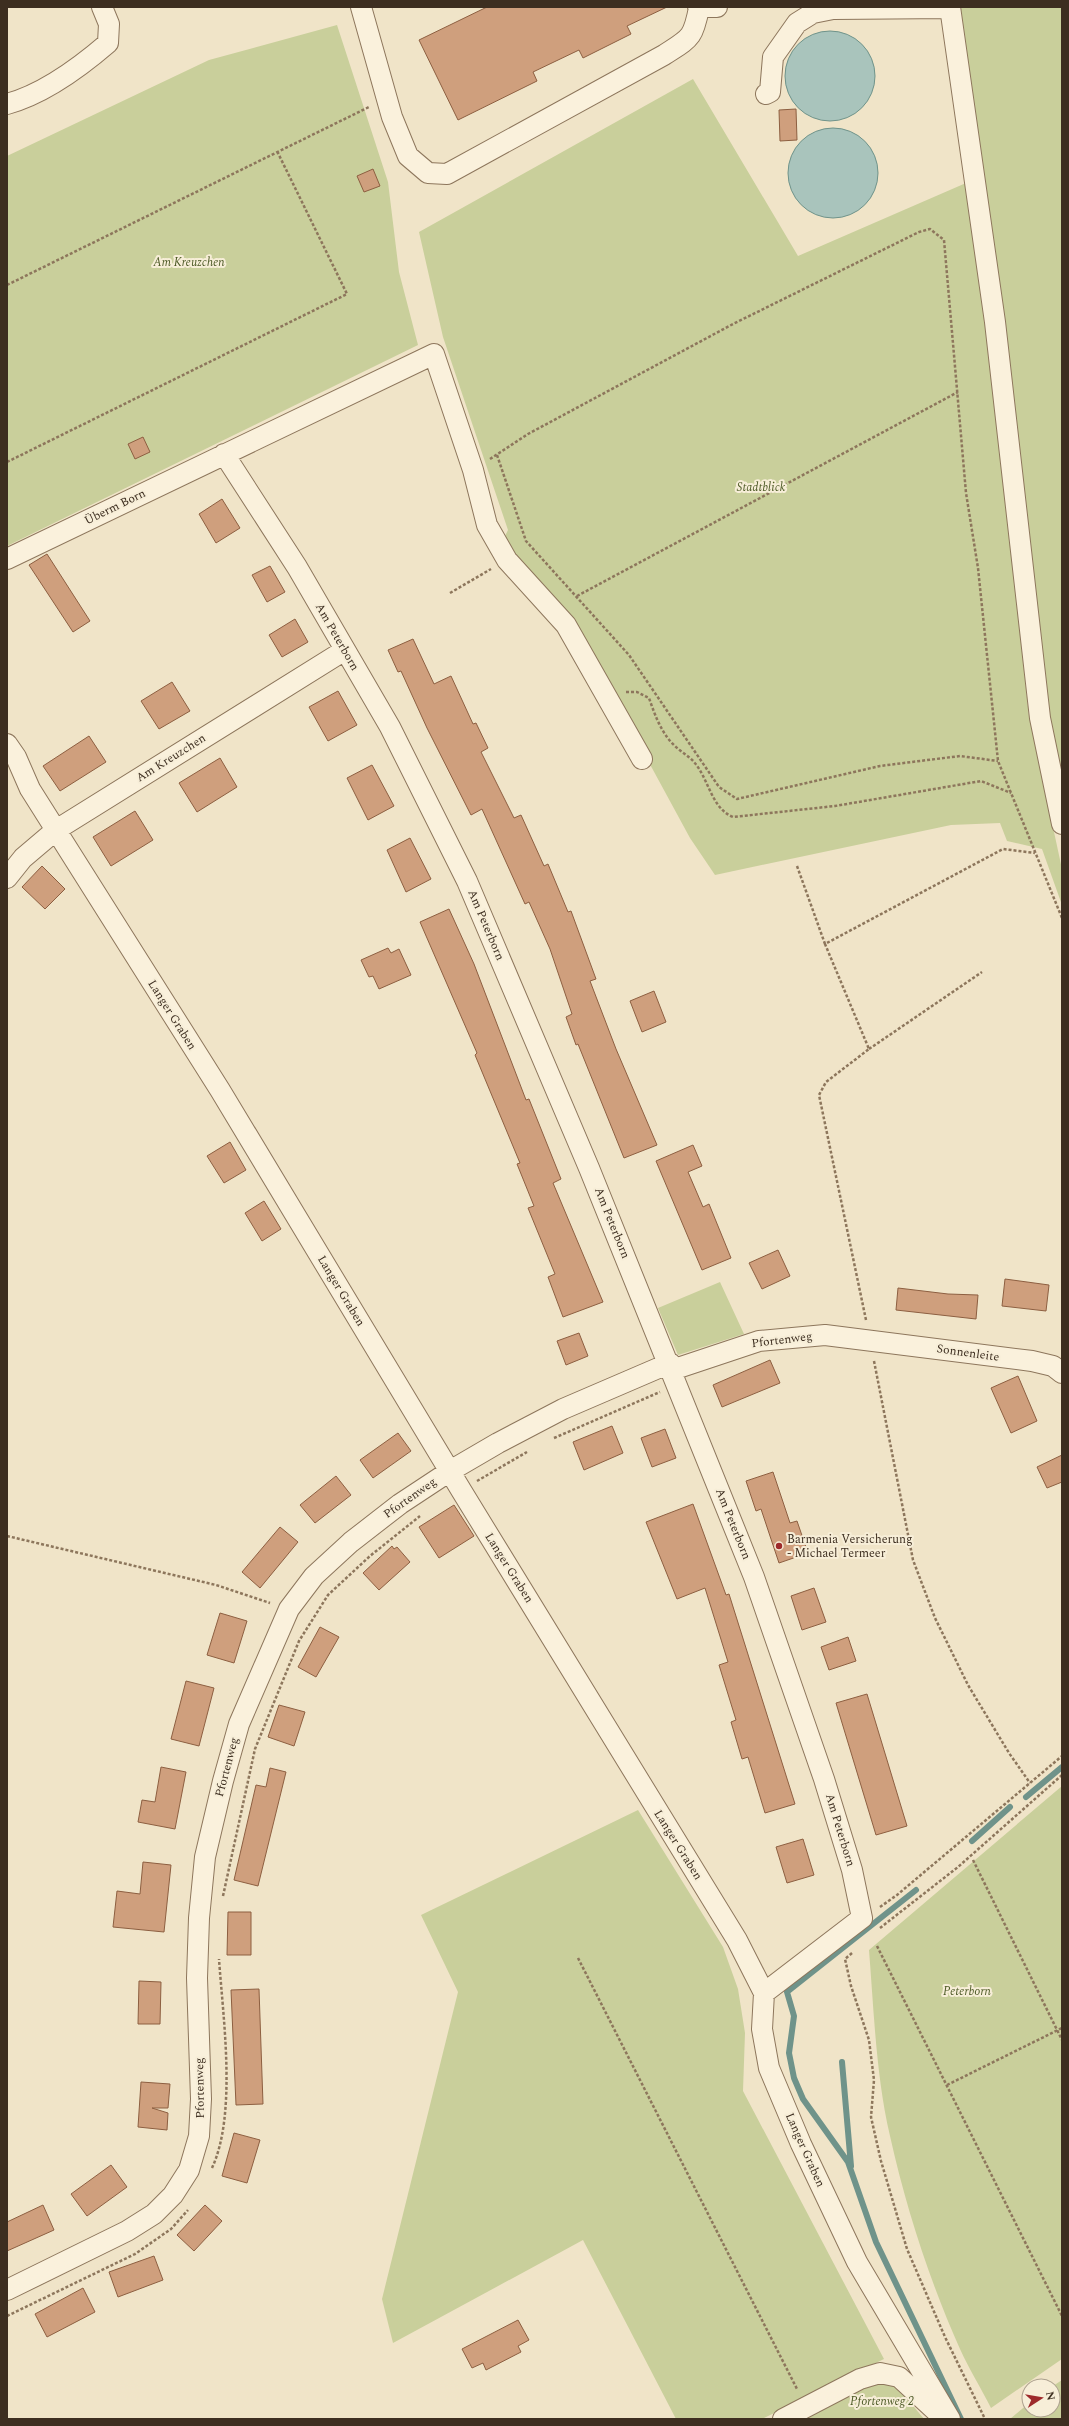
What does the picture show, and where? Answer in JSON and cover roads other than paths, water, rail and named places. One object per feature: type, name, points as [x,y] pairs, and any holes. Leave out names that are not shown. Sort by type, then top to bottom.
[{"type":"street","points":[[7,104],[35,93],[80,66],[108,44],[109,24],[102,7]]},
{"type":"street","points":[[361,7],[392,117],[408,156],[428,173],[447,174],[664,55],[686,41],[694,31],[705,7]]},
{"type":"street","points":[[766,94],[770,92],[773,57],[797,23],[813,13],[833,9],[950,7],[996,322],[1040,718],[1062,824]]},
{"type":"street","name":"Überm Born","points":[[7,560],[434,354],[473,470],[487,525],[507,560],[566,625],[642,759]]},
{"type":"street","name":"Am Peterborn","points":[[224,454],[297,567],[390,727],[467,881],[673,1372],[754,1577],[824,1779],[852,1870],[862,1918],[764,1993]]},
{"type":"street","name":"Am Kreuzchen","points":[[7,878],[23,858],[56,830],[345,650]]},
{"type":"street","name":"Langer Graben","points":[[7,744],[16,757],[30,789],[220,1090],[461,1490],[737,1940],[764,1993],[762,2029],[769,2068],[801,2144],[857,2262],[950,2419]]},
{"type":"street","name":"Pfortenweg","points":[[7,2290],[127,2231],[154,2214],[173,2195],[189,2170],[199,2136],[201,2099],[197,1978],[199,1918],[205,1857],[223,1781],[239,1724],[289,1609],[314,1576],[351,1542],[400,1504],[450,1471],[498,1443],[563,1409],[759,1341],[826,1335],[871,1340]]},
{"type":"street","name":"Sonnenleite","points":[[871,1340],[1032,1361],[1053,1366],[1062,1373]]},
{"type":"street","points":[[783,2419],[860,2379],[880,2373],[899,2377],[945,2419]]},
{"type":"water","points":[[830,31],[847,34],[862,44],[872,59],[875,76],[872,93],[862,108],[847,118],[830,121],[813,118],[798,108],[788,93],[785,76],[788,59],[798,44],[813,34]]},
{"type":"water","points":[[833,128],[850,131],[865,141],[875,156],[878,173],[875,190],[865,205],[850,215],[833,218],[816,215],[801,205],[791,190],[788,173],[791,156],[801,141],[816,131]]},
{"type":"waterway","points":[[1026,1797],[1062,1767]]},
{"type":"waterway","points":[[972,1841],[1010,1807]]},
{"type":"waterway","points":[[916,1890],[787,1992],[794,2016],[789,2053],[794,2078],[803,2099],[848,2162],[876,2242],[961,2419]]},
{"type":"waterway","points":[[842,2062],[851,2166]]},
{"type":"place","name":"Barmenia Versicherung - Michael Termeer","points":[[779,1546]]},
{"type":"park label","name":"Stadtblick","points":[[761,487]]},
{"type":"park label","name":"Peterborn","points":[[967,1991]]},
{"type":"park label","name":"Pfortenweg 2","points":[[882,2401]]}]
